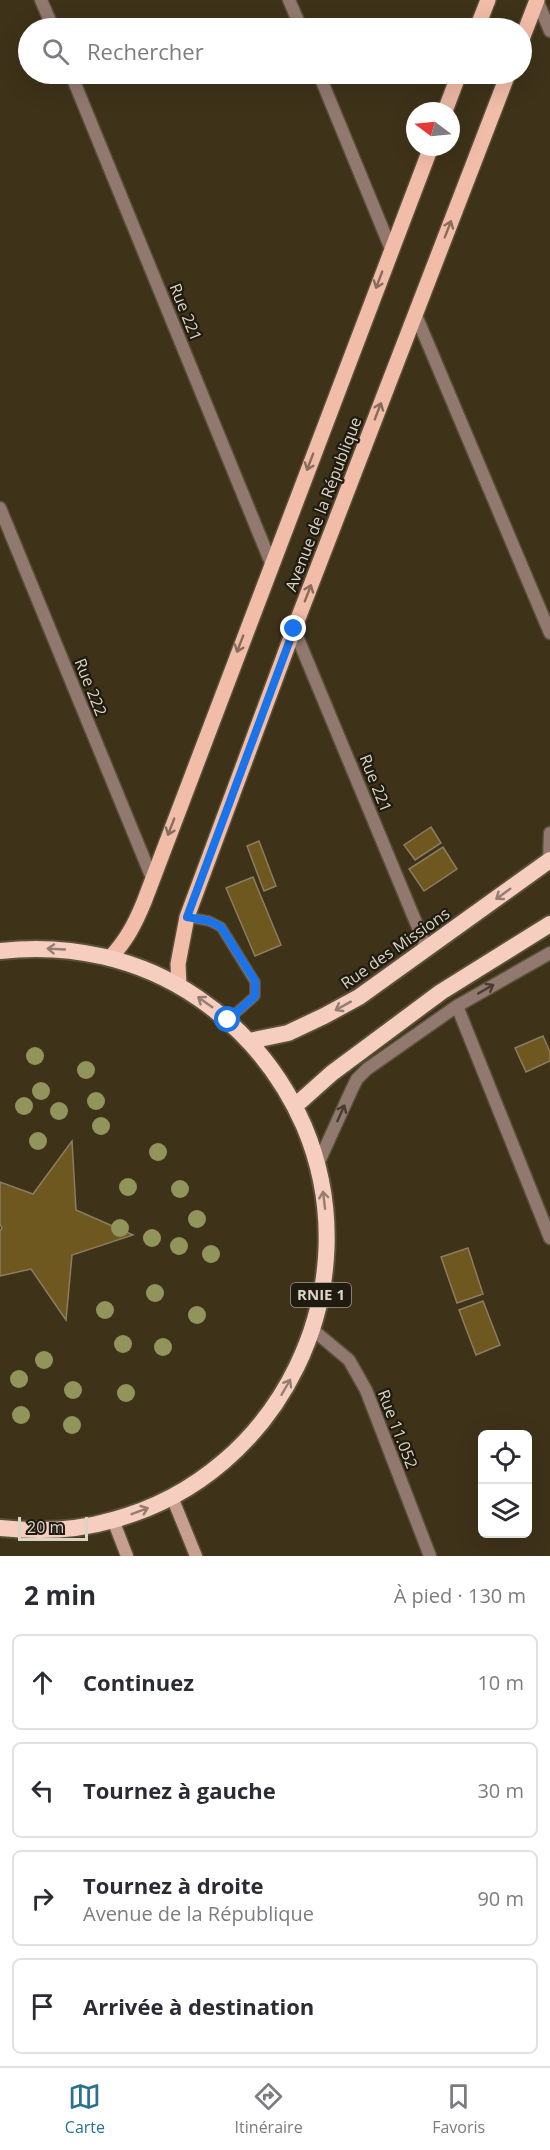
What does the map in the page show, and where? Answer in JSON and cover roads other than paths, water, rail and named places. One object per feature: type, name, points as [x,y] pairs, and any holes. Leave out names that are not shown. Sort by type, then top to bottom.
[{"type":"highway","name":"Rue des Missions","points":[[249,1041],[288,1033],[359,997],[549,860]]},
{"type":"highway","points":[[295,1106],[333,1073],[441,993],[550,924]]},
{"type":"highway","name":"RNIE 1","points":[[0,951],[64,950],[110,958],[139,967],[179,986],[228,1020],[249,1041],[274,1072],[295,1106],[308,1136],[325,1206],[326,1248],[322,1289],[312,1329],[290,1380],[258,1426],[218,1466],[172,1497],[113,1520],[58,1530],[0,1528]]},
{"type":"main road","points":[[481,18],[488,0]]},
{"type":"main road","points":[[530,18],[537,0]]},
{"type":"main road","points":[[448,102],[455,84]]},
{"type":"main road","name":"Avenue de la République","points":[[179,986],[178,964],[187,917],[294,629],[504,84]]},
{"type":"main road","name":"Avenue de la République","points":[[110,958],[125,942],[133,928],[427,156]]},
{"type":"main road","points":[[172,1497],[196,1556]]},
{"type":"main road","points":[[113,1520],[128,1556]]},
{"type":"street","points":[[41,0],[49,18]]},
{"type":"street","points":[[289,0],[297,18]]},
{"type":"street","points":[[537,0],[550,31]]},
{"type":"street","name":"Rue 221","points":[[75,84],[271,563]]},
{"type":"street","points":[[323,84],[391,249]]},
{"type":"street","points":[[415,313],[550,633]]},
{"type":"street","name":"Rue 222","points":[[0,508],[152,878]]},
{"type":"street","name":"Rue 221","points":[[294,629],[427,949]]},
{"type":"street","points":[[549,860],[550,833]]},
{"type":"street","points":[[317,1166],[357,1079],[367,1069],[457,1006],[550,953]]},
{"type":"street","points":[[457,1006],[550,1238]]},
{"type":"street","name":"Rue 11.052","points":[[312,1329],[349,1360],[366,1390],[430,1556]]},
{"type":"lane","points":[[187,917],[209,921],[221,927],[255,981],[255,996],[228,1020]]}]
